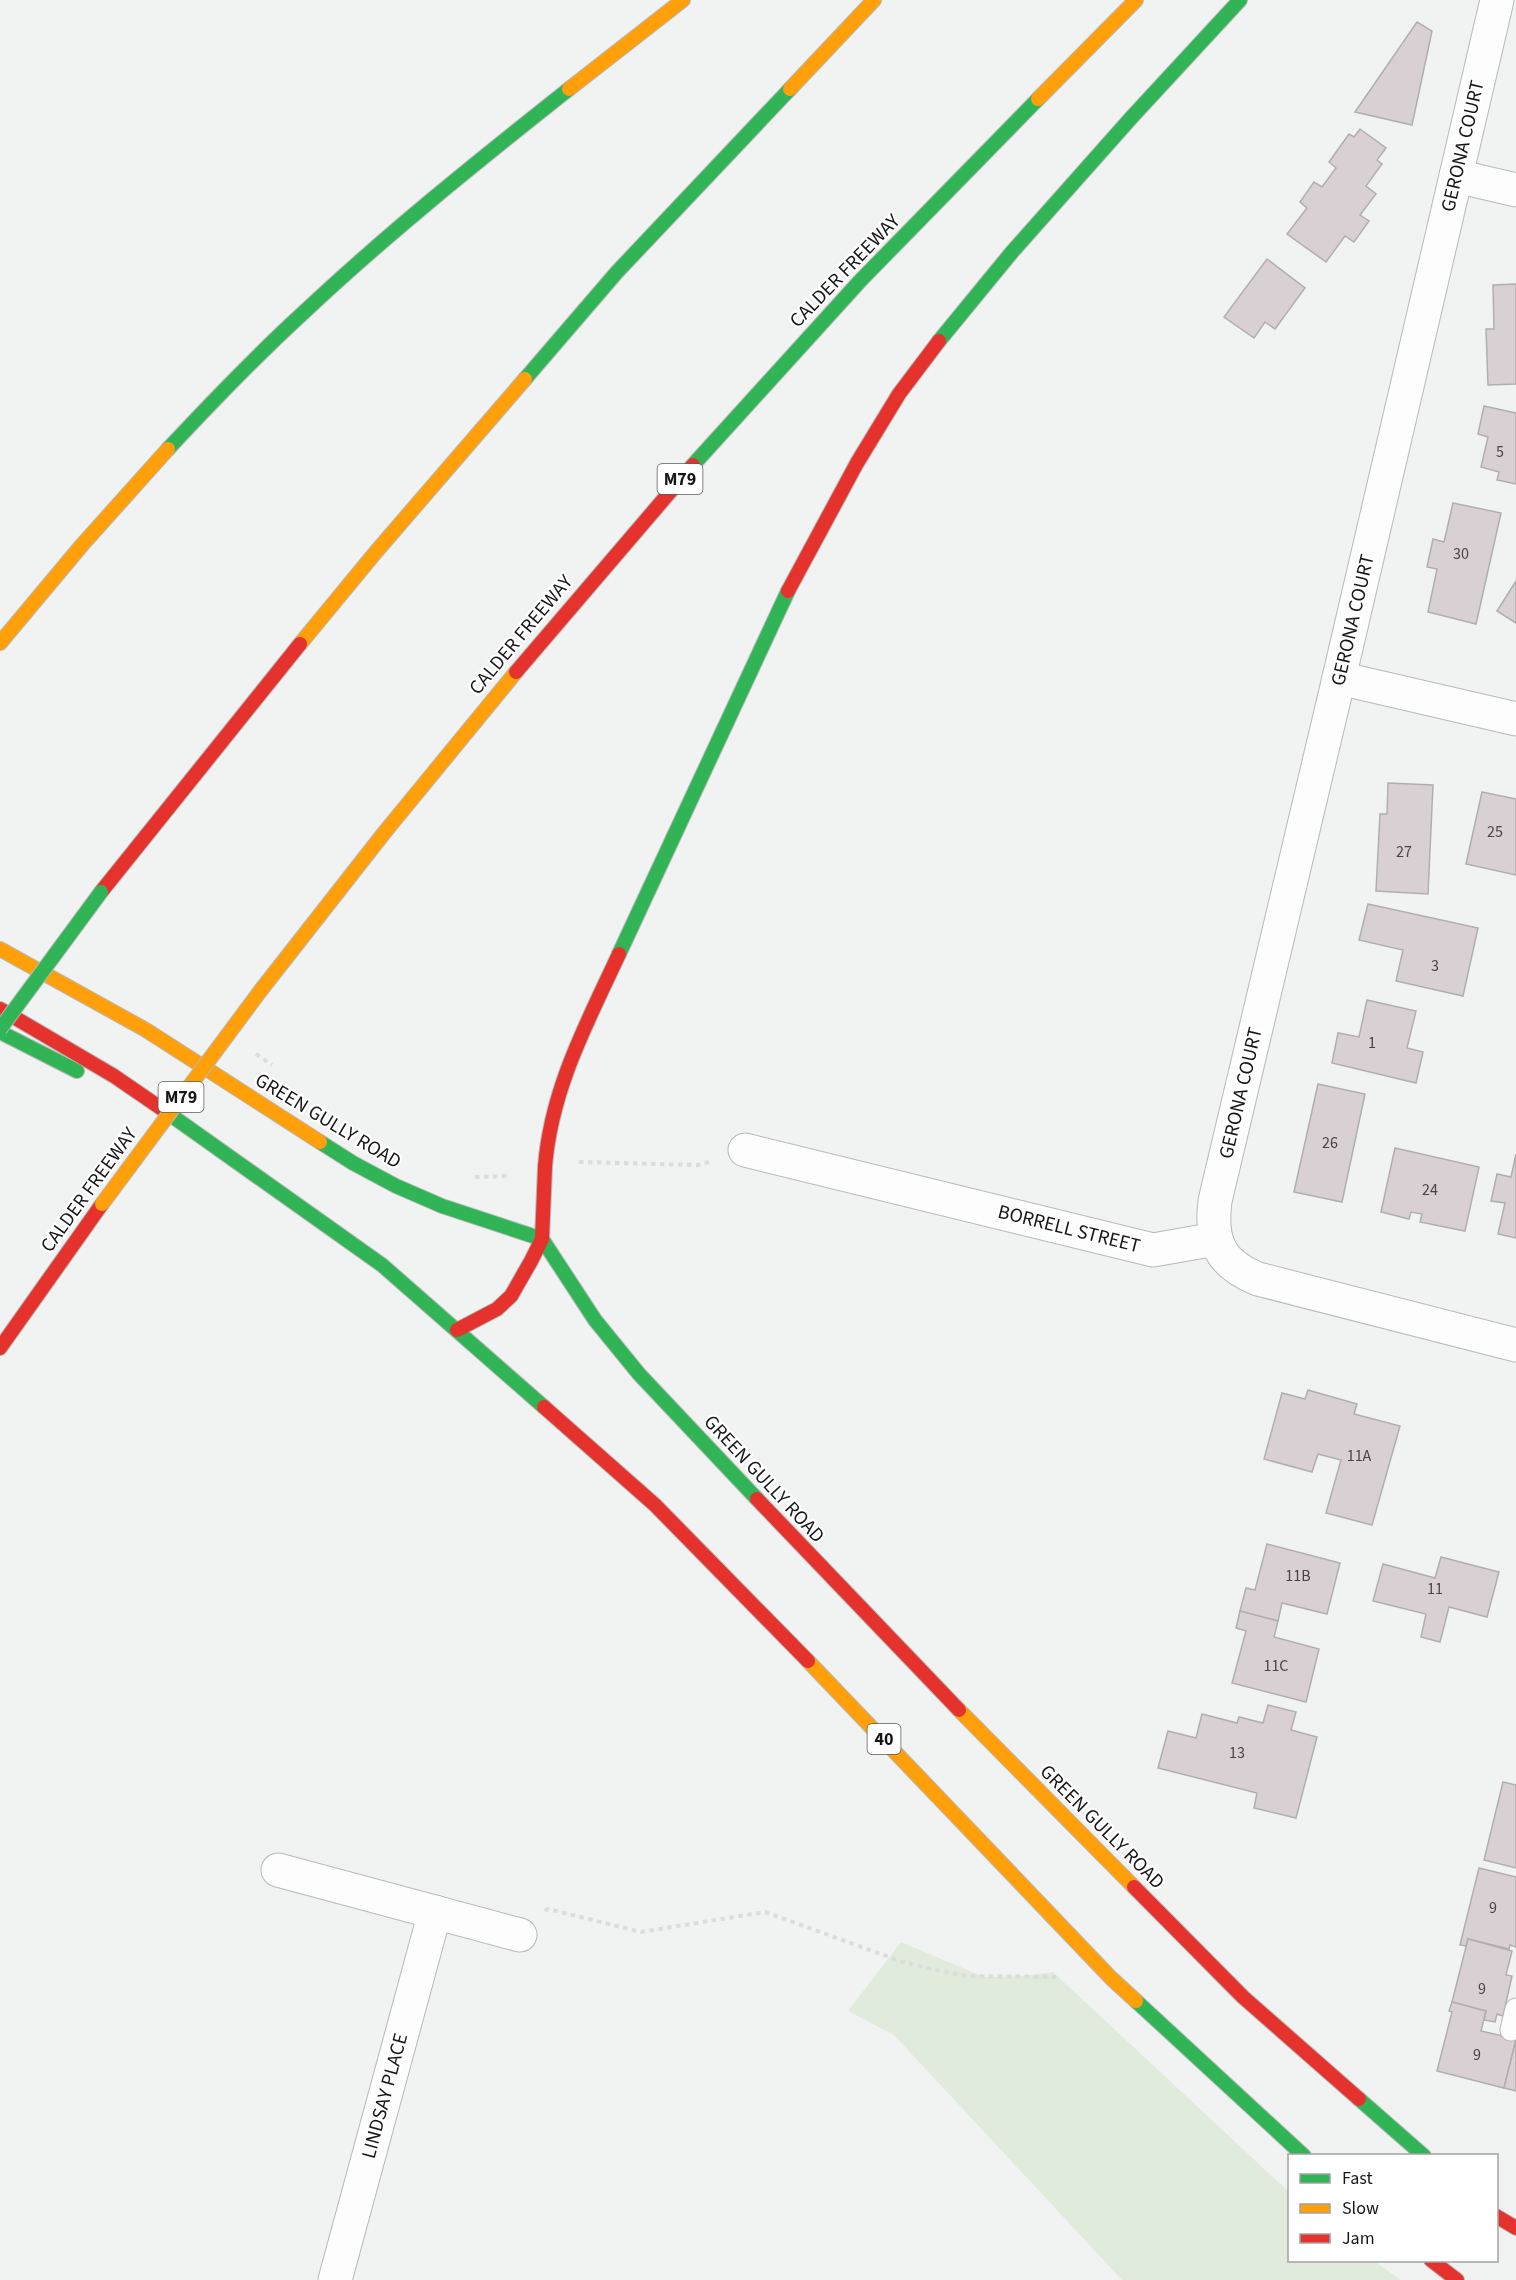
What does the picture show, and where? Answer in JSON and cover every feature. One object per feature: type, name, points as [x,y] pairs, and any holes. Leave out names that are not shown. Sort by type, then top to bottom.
[{"type":"main road","points":[[0,643],[140,477],[264,351],[348,272],[455,181],[683,0]]},
{"type":"main road","points":[[280,1191],[133,1102],[0,1030],[101,892],[375,553],[617,272],[874,0]]},
{"type":"main road","name":"CALDER FREEWAY","points":[[0,1348],[102,1204],[261,990],[448,754],[664,497],[774,374],[897,244],[1136,0]]},
{"type":"main road","points":[[0,1009],[114,1076],[280,1191],[382,1265],[457,1330],[497,1309],[511,1296],[542,1239],[546,1141],[553,1110],[574,1050],[788,590],[857,463],[899,394],[956,318],[1131,117],[1240,0]]},
{"type":"main road","name":"GREEN GULLY ROAD","points":[[0,949],[146,1030],[353,1163],[396,1186],[442,1206],[542,1239],[595,1320],[639,1374],[908,1658],[1243,1997],[1422,2154]]},
{"type":"main road","name":"40","points":[[457,1330],[654,1505],[857,1710],[1111,1978],[1302,2154]]},
{"type":"main road","points":[[1498,2217],[1516,2228]]},
{"type":"main road","points":[[1434,2262],[1457,2280]]},
{"type":"street","name":"GERONA COURT","points":[[1216,1239],[1213,1222],[1215,1201],[1340,678],[1497,0]]},
{"type":"street","points":[[1456,176],[1516,190]]},
{"type":"street","points":[[1340,678],[1516,719]]},
{"type":"street","name":"BORRELL STREET","points":[[745,1150],[1152,1250],[1216,1239]]},
{"type":"street","points":[[1216,1239],[1225,1258],[1239,1271],[1258,1279],[1516,1345]]},
{"type":"street","points":[[278,1870],[520,1935]]},
{"type":"street","name":"LINDSAY PLACE","points":[[335,2280],[435,1912]]},
{"type":"lane","points":[[1511,2030],[1516,2009]]},
{"type":"path","points":[[573,1162],[698,1165],[745,1150]]},
{"type":"path","points":[[520,1935],[548,1909],[641,1932],[765,1912],[903,1962],[936,1970],[968,1976],[1111,1978]]},
{"type":"green space","points":[[901,1942],[984,1977],[1024,1976],[1053,1972],[1288,2191],[1288,2262],[1375,2262],[1401,2280],[1122,2280],[894,2035],[848,2011]]},
{"type":"building","points":[[1417,22],[1432,31],[1412,125],[1355,112]]},
{"type":"building","points":[[1360,129],[1386,148],[1377,160],[1382,164],[1366,186],[1376,194],[1360,215],[1369,221],[1354,242],[1345,236],[1326,262],[1287,234],[1307,208],[1300,202],[1314,182],[1322,187],[1336,168],[1329,162],[1349,134],[1354,137]]},
{"type":"building","points":[[1267,259],[1305,288],[1275,329],[1265,322],[1254,338],[1224,317]]},
{"type":"building","points":[[1516,284],[1516,384],[1488,385],[1486,329],[1494,329],[1493,285]]},
{"type":"building","points":[[1484,406],[1516,413],[1516,484],[1497,480],[1499,472],[1481,467],[1488,437],[1478,434]]},
{"type":"building","points":[[1453,503],[1501,513],[1476,624],[1428,612],[1437,569],[1427,567],[1433,539],[1444,542]]},
{"type":"building","points":[[1516,581],[1516,623],[1497,611]]},
{"type":"building","points":[[1388,783],[1433,785],[1428,894],[1376,891],[1380,814],[1387,814]]},
{"type":"building","points":[[1482,792],[1516,799],[1516,875],[1466,864]]},
{"type":"building","points":[[1368,904],[1478,928],[1463,996],[1396,981],[1403,950],[1359,940]]},
{"type":"building","points":[[1367,1000],[1416,1011],[1407,1048],[1423,1052],[1416,1083],[1332,1063],[1338,1033],[1359,1037]]},
{"type":"building","points":[[1318,1084],[1365,1094],[1342,1202],[1294,1192]]},
{"type":"building","points":[[1395,1148],[1479,1167],[1465,1231],[1420,1222],[1422,1214],[1411,1212],[1409,1219],[1381,1212]]},
{"type":"building","points":[[1516,1154],[1516,1238],[1498,1234],[1505,1203],[1491,1201],[1497,1174],[1511,1177]]},
{"type":"building","points":[[1308,1390],[1357,1404],[1354,1414],[1400,1426],[1372,1525],[1326,1513],[1341,1460],[1318,1454],[1312,1472],[1264,1459],[1282,1393],[1305,1399]]},
{"type":"building","points":[[1267,1544],[1340,1563],[1327,1614],[1282,1603],[1278,1621],[1240,1611],[1246,1588],[1255,1590]]},
{"type":"building","points":[[1441,1557],[1499,1572],[1487,1617],[1449,1607],[1440,1642],[1421,1637],[1426,1614],[1373,1601],[1383,1564],[1435,1578]]},
{"type":"building","points":[[1240,1611],[1278,1621],[1274,1637],[1319,1649],[1306,1702],[1232,1683],[1246,1631],[1236,1628]]},
{"type":"building","points":[[1268,1705],[1296,1712],[1291,1730],[1317,1737],[1296,1818],[1254,1808],[1257,1793],[1158,1768],[1168,1731],[1196,1738],[1202,1714],[1237,1723],[1239,1717],[1263,1723]]},
{"type":"building","points":[[1503,1782],[1516,1785],[1516,1868],[1484,1860]]},
{"type":"building","points":[[1479,1868],[1516,1877],[1516,1947],[1510,1945],[1509,1949],[1468,1939],[1466,1946],[1460,1945]]},
{"type":"building","points":[[1468,1939],[1512,1951],[1506,1975],[1512,1976],[1503,2016],[1497,2014],[1495,2022],[1484,2020],[1486,2011],[1452,2002]]},
{"type":"building","points":[[1452,2002],[1486,2011],[1481,2031],[1516,2039],[1504,2088],[1437,2071],[1452,2012],[1449,2011]]},
{"type":"building","points":[[1516,2040],[1516,2091],[1504,2088]]},
{"type":"traffic: fast","points":[[939,341],[1012,252],[1240,0]]},
{"type":"traffic: fast","points":[[168,449],[250,363],[334,284],[433,198],[569,89]]},
{"type":"traffic: fast","points":[[525,379],[617,272],[790,89]]},
{"type":"traffic: fast","points":[[693,465],[860,281],[1038,99]]},
{"type":"traffic: fast","points":[[619,954],[788,591]]},
{"type":"traffic: fast","points":[[0,1029],[101,892]]},
{"type":"traffic: fast","points":[[0,1032],[77,1071]]},
{"type":"traffic: fast","points":[[165,1111],[382,1265],[544,1407]]},
{"type":"traffic: fast","points":[[320,1142],[396,1186],[442,1206],[542,1239],[595,1320],[639,1374],[757,1499]]},
{"type":"traffic: fast","points":[[1136,2001],[1302,2154]]},
{"type":"traffic: fast","points":[[1359,2099],[1422,2154]]},
{"type":"traffic: slow","points":[[569,89],[683,0]]},
{"type":"traffic: slow","points":[[790,89],[874,0]]},
{"type":"traffic: slow","points":[[1038,99],[1136,0]]},
{"type":"traffic: slow","points":[[300,644],[525,379]]},
{"type":"traffic: slow","points":[[0,643],[82,545],[168,449]]},
{"type":"traffic: slow","points":[[261,990],[384,833],[516,672]]},
{"type":"traffic: slow","points":[[0,949],[146,1030],[320,1142]]},
{"type":"traffic: slow","points":[[102,1204],[261,990]]},
{"type":"traffic: slow","points":[[808,1661],[1111,1978],[1136,2001]]},
{"type":"traffic: slow","points":[[959,1710],[1134,1887]]},
{"type":"traffic: jam","points":[[788,591],[857,463],[899,394],[939,341]]},
{"type":"traffic: jam","points":[[516,672],[693,465]]},
{"type":"traffic: jam","points":[[101,892],[300,644]]},
{"type":"traffic: jam","points":[[545,1167],[555,1111],[572,1057],[619,954]]},
{"type":"traffic: jam","points":[[0,1009],[114,1076],[165,1111]]},
{"type":"traffic: jam","points":[[457,1330],[497,1309],[511,1296],[531,1261],[542,1239],[545,1167]]},
{"type":"traffic: jam","points":[[0,1348],[102,1204]]},
{"type":"traffic: jam","points":[[544,1407],[655,1505],[808,1661]]},
{"type":"traffic: jam","points":[[757,1499],[959,1710]]},
{"type":"traffic: jam","points":[[1134,1887],[1243,1997],[1359,2099]]},
{"type":"traffic: jam","points":[[1498,2217],[1516,2228]]},
{"type":"traffic: jam","points":[[1434,2262],[1457,2280]]}]
